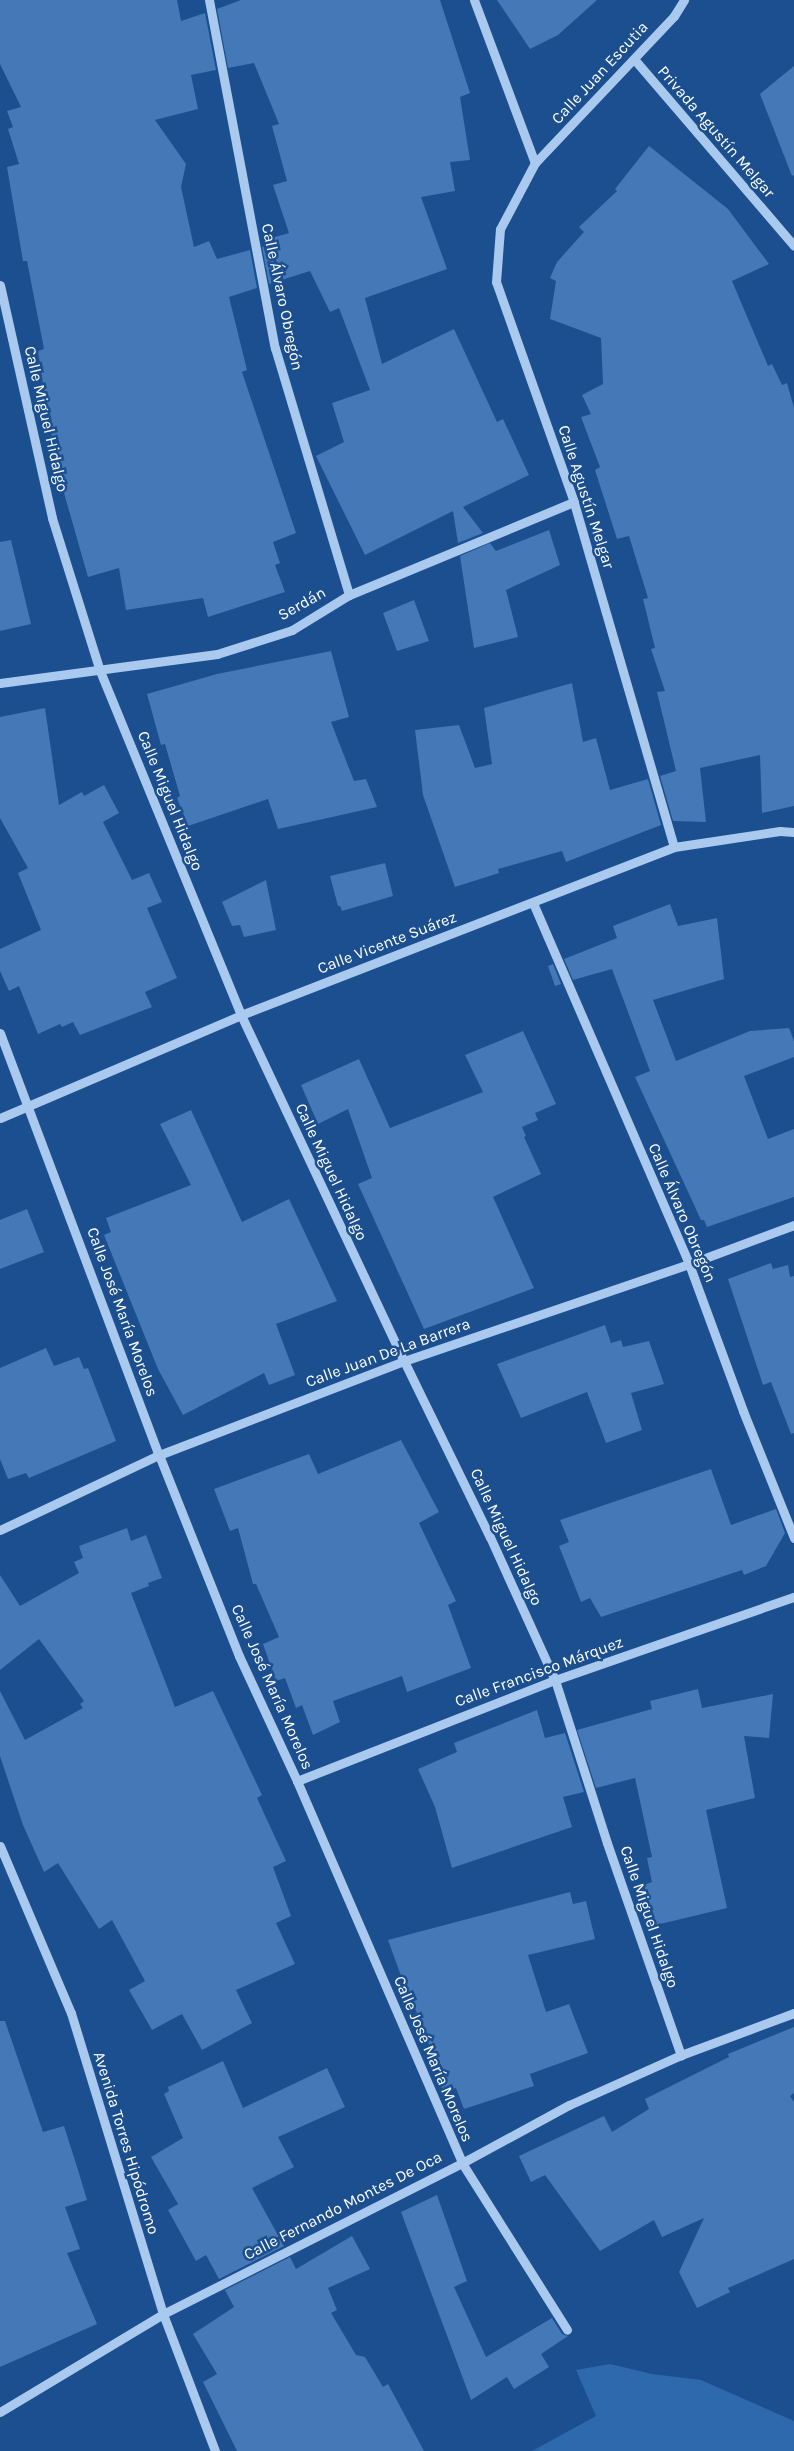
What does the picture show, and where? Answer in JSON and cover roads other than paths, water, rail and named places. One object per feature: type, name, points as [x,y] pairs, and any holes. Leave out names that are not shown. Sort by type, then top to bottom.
[{"type":"street","name":"Calle Álvaro Obregón","points":[[208,0],[275,348],[349,595]]},
{"type":"street","points":[[474,0],[535,163]]},
{"type":"street","name":"Calle Juan Escutia","points":[[535,163],[674,16],[684,0]]},
{"type":"street","name":"Privada Agustín Melgar","points":[[634,59],[794,246]]},
{"type":"street","name":"Calle Agustín Melgar","points":[[535,163],[500,229],[496,282],[574,502],[674,847]]},
{"type":"street","name":"Calle Miguel Hidalgo","points":[[0,285],[52,518],[100,671],[241,1015],[404,1361],[490,1538],[555,1680],[607,1843],[681,2055]]},
{"type":"street","name":"Serdán","points":[[0,683],[217,654],[292,630],[349,595],[574,502]]},
{"type":"street","name":"Calle Vicente Suárez","points":[[0,1118],[241,1015],[674,847],[780,831],[794,832]]},
{"type":"street","name":"Calle Álvaro Obregón","points":[[533,903],[689,1264],[743,1411],[794,1538]]},
{"type":"street","name":"Calle José María Morelos","points":[[0,1033],[29,1105],[159,1455],[239,1656],[297,1781],[462,2163],[567,2330]]},
{"type":"street","name":"Calle Juan De La Barrera","points":[[0,1530],[159,1455],[404,1361],[689,1264],[794,1224]]},
{"type":"street","name":"Calle Francisco Márquez","points":[[297,1781],[555,1680],[794,1597]]},
{"type":"street","name":"Avenida Torres Hipódromo","points":[[0,1846],[71,2013],[163,2314],[215,2451]]},
{"type":"street","name":"Calle Fernando Montes De Oca","points":[[0,2412],[163,2314],[462,2163],[569,2105],[681,2055],[794,2013]]}]
